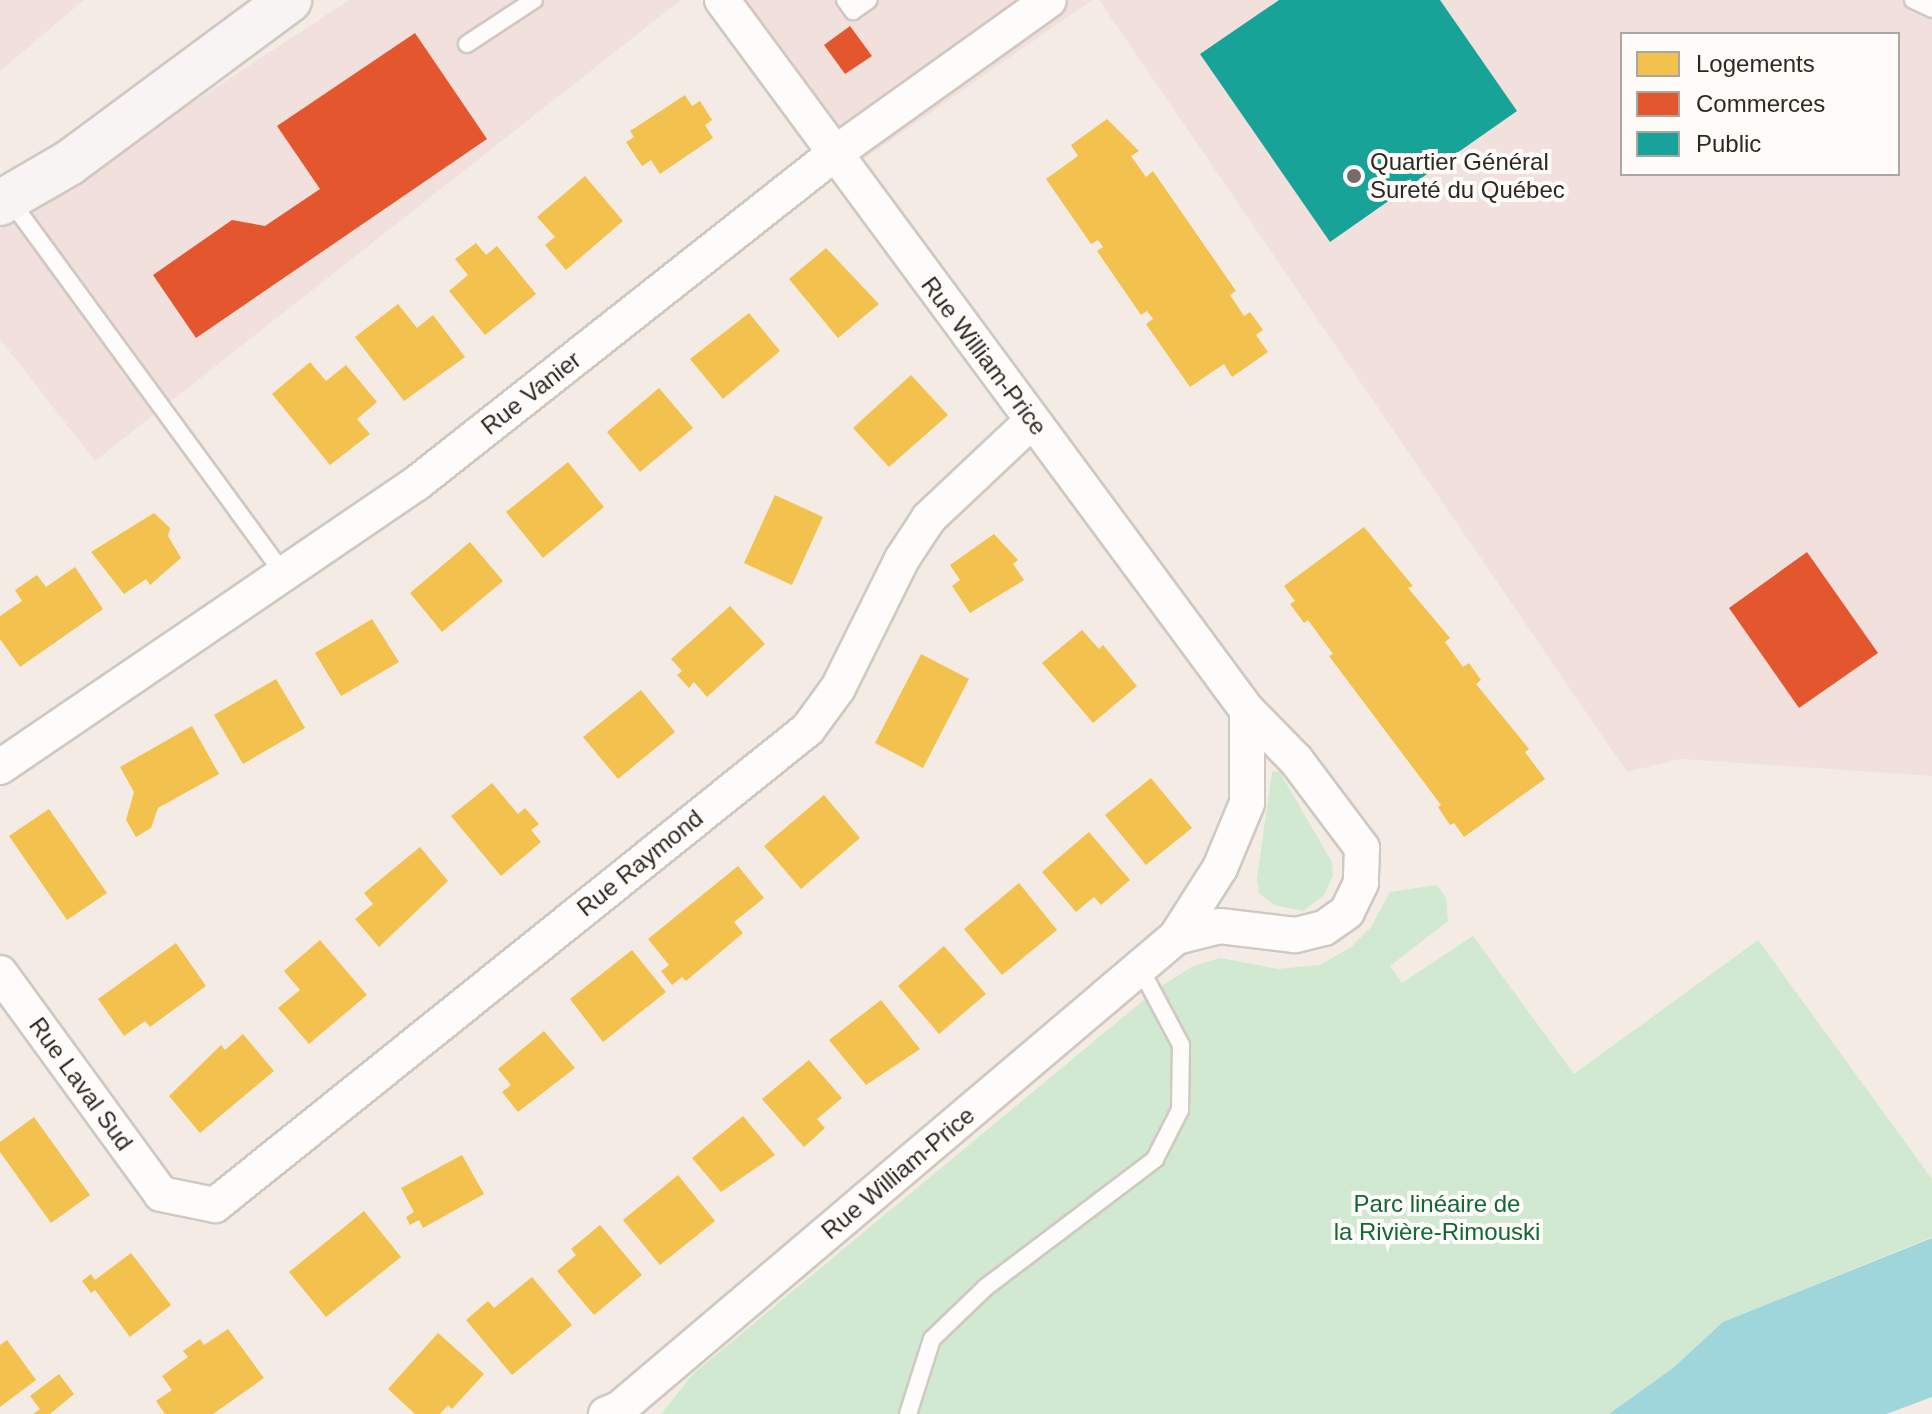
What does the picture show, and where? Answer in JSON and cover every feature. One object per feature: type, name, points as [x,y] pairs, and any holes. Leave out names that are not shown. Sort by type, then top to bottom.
[{"type":"main road","points":[[4,200],[69,163],[289,0]]},
{"type":"street","name":"Rue William-Price","points":[[722,0],[1247,710],[1296,760],[1362,848],[1361,883],[1347,912],[1324,928],[1295,935],[1220,926],[1176,937]]},
{"type":"street","name":"Rue Vanier","points":[[0,767],[417,483],[834,154],[1049,0]]},
{"type":"street","name":"Rue Raymond","points":[[161,1194],[215,1205],[808,729],[838,688],[902,559],[929,518],[1032,421]]},
{"type":"street","name":"Rue William-Price","points":[[614,1412],[1176,937],[1220,868],[1247,803],[1247,710]]},
{"type":"street","name":"Rue Laval Sud","points":[[0,973],[161,1194]]},
{"type":"lane","points":[[467,44],[534,0]]},
{"type":"lane","points":[[845,0],[853,11],[869,0]]},
{"type":"lane","points":[[1913,0],[1932,9]]},
{"type":"lane","points":[[4,200],[284,574]]},
{"type":"lane","points":[[908,1414],[932,1339],[986,1287],[1155,1159],[1180,1110],[1181,1045],[1140,968]]},
{"type":"shaded area","points":[[0,0],[84,0],[0,71]]},
{"type":"shaded area","points":[[349,0],[681,0],[95,461],[0,339],[0,229]]},
{"type":"shaded area","points":[[713,0],[1092,0],[837,178]]},
{"type":"shaded area","points":[[1099,0],[1932,0],[1932,776],[1681,759],[1627,772]]},
{"type":"green space","points":[[1279,771],[1332,862],[1333,876],[1324,895],[1303,911],[1274,905],[1259,893],[1257,878],[1272,772]]},
{"type":"green space","name":"Parc linéaire de la Rivière-Rimouski","points":[[1437,885],[1446,898],[1448,921],[1390,966],[1402,983],[1473,936],[1574,1074],[1758,940],[1932,1179],[1932,1237],[1723,1322],[1673,1368],[1609,1414],[661,1414],[694,1373],[1157,989],[1193,966],[1220,958],[1278,969],[1320,965],[1351,947],[1371,927],[1390,892]]},
{"type":"water","points":[[1932,1238],[1932,1397],[1886,1414],[1609,1414],[1673,1368],[1723,1322]]},
{"type":"building: Logements","points":[[685,95],[692,106],[700,101],[712,120],[705,125],[713,138],[660,174],[651,160],[642,166],[626,142],[634,137],[630,131]]},
{"type":"building: Logements","points":[[1107,119],[1139,151],[1131,156],[1146,177],[1153,171],[1236,291],[1230,295],[1244,316],[1250,312],[1263,330],[1256,335],[1268,352],[1232,377],[1224,364],[1190,387],[1146,324],[1153,319],[1147,311],[1141,315],[1097,251],[1103,247],[1098,240],[1091,244],[1046,179],[1078,156],[1071,145]]},
{"type":"building: Logements","points":[[585,176],[623,221],[566,270],[545,245],[555,237],[537,217]]},
{"type":"building: Logements","points":[[476,243],[486,255],[497,246],[536,294],[485,335],[449,291],[468,275],[455,259]]},
{"type":"building: Logements","points":[[826,248],[879,304],[838,338],[789,279]]},
{"type":"building: Logements","points":[[398,304],[417,328],[433,315],[465,357],[404,401],[355,337]]},
{"type":"building: Logements","points":[[749,313],[780,351],[723,399],[690,359]]},
{"type":"building: Logements","points":[[310,362],[326,381],[346,365],[377,402],[357,419],[370,434],[330,465],[272,394]]},
{"type":"building: Logements","points":[[911,375],[948,415],[889,467],[853,428]]},
{"type":"building: Logements","points":[[659,388],[693,428],[640,472],[607,432]]},
{"type":"building: Logements","points":[[568,462],[604,507],[543,558],[506,512]]},
{"type":"building: Logements","points":[[775,495],[823,517],[792,585],[744,563]]},
{"type":"building: Logements","points":[[154,513],[170,528],[168,536],[181,558],[150,585],[146,579],[124,594],[91,552]]},
{"type":"building: Logements","points":[[1364,527],[1413,586],[1408,588],[1450,638],[1445,642],[1463,667],[1469,663],[1481,680],[1476,684],[1529,749],[1525,752],[1545,779],[1464,837],[1454,823],[1450,825],[1438,807],[1441,805],[1329,656],[1333,654],[1308,620],[1304,623],[1290,604],[1295,601],[1284,586]]},
{"type":"building: Logements","points":[[994,534],[1018,560],[1013,564],[1024,580],[970,613],[952,586],[960,580],[950,565]]},
{"type":"building: Logements","points":[[470,542],[503,581],[442,632],[410,593]]},
{"type":"building: Logements","points":[[75,567],[103,609],[20,667],[0,639],[0,616],[22,601],[15,590],[37,575],[46,587]]},
{"type":"building: Logements","points":[[730,606],[765,644],[707,697],[694,682],[689,688],[677,675],[682,671],[671,659]]},
{"type":"building: Logements","points":[[372,619],[399,662],[341,696],[315,653]]},
{"type":"building: Logements","points":[[1082,630],[1099,649],[1103,645],[1137,686],[1093,723],[1042,663]]},
{"type":"building: Logements","points":[[921,654],[969,679],[923,768],[875,743]]},
{"type":"building: Logements","points":[[276,679],[305,728],[243,764],[214,715]]},
{"type":"building: Logements","points":[[641,690],[675,732],[618,779],[583,737]]},
{"type":"building: Logements","points":[[192,726],[219,774],[158,808],[151,828],[136,837],[126,820],[134,792],[120,767]]},
{"type":"building: Logements","points":[[1151,778],[1192,828],[1146,865],[1105,815]]},
{"type":"building: Logements","points":[[492,783],[518,814],[525,808],[539,824],[531,830],[541,842],[501,876],[451,816]]},
{"type":"building: Logements","points":[[824,795],[860,838],[801,889],[764,846]]},
{"type":"building: Logements","points":[[49,809],[107,893],[67,920],[9,836]]},
{"type":"building: Logements","points":[[1089,832],[1130,880],[1101,905],[1094,897],[1076,912],[1042,872]]},
{"type":"building: Logements","points":[[420,847],[448,881],[379,947],[355,919],[373,904],[364,893]]},
{"type":"building: Logements","points":[[738,866],[764,898],[734,922],[743,933],[686,981],[682,977],[672,985],[661,971],[669,965],[648,939]]},
{"type":"building: Logements","points":[[1019,883],[1057,930],[1002,975],[964,929]]},
{"type":"building: Logements","points":[[320,940],[367,995],[309,1044],[278,1008],[300,990],[284,971]]},
{"type":"building: Logements","points":[[176,943],[206,986],[150,1027],[145,1021],[124,1036],[98,999]]},
{"type":"building: Logements","points":[[944,946],[986,994],[939,1034],[898,986]]},
{"type":"building: Logements","points":[[632,950],[666,992],[603,1042],[570,999]]},
{"type":"building: Logements","points":[[881,1000],[920,1049],[866,1085],[829,1040]]},
{"type":"building: Logements","points":[[544,1031],[575,1068],[518,1112],[502,1092],[511,1085],[498,1069]]},
{"type":"building: Logements","points":[[243,1034],[274,1071],[200,1133],[169,1096],[221,1045],[225,1050]]},
{"type":"building: Logements","points":[[809,1060],[842,1098],[817,1119],[825,1128],[804,1147],[762,1099]]},
{"type":"building: Logements","points":[[743,1116],[775,1155],[721,1192],[692,1158]]},
{"type":"building: Logements","points":[[34,1117],[90,1195],[51,1223],[0,1152],[0,1142]]},
{"type":"building: Logements","points":[[462,1155],[484,1194],[423,1228],[419,1220],[410,1225],[406,1217],[414,1212],[401,1188]]},
{"type":"building: Logements","points":[[678,1175],[715,1221],[660,1265],[623,1220]]},
{"type":"building: Logements","points":[[364,1211],[401,1257],[326,1317],[289,1272]]},
{"type":"building: Logements","points":[[600,1225],[642,1275],[594,1315],[557,1271],[576,1255],[571,1249]]},
{"type":"building: Logements","points":[[131,1253],[171,1305],[130,1337],[95,1290],[91,1293],[82,1281],[91,1274],[95,1280]]},
{"type":"building: Logements","points":[[532,1277],[572,1325],[512,1375],[466,1320],[488,1301],[494,1308]]},
{"type":"building: Logements","points":[[228,1329],[264,1378],[213,1414],[165,1414],[156,1401],[172,1390],[162,1376],[188,1357],[183,1351],[200,1339],[204,1345]]},
{"type":"building: Logements","points":[[438,1333],[484,1374],[452,1409],[448,1405],[440,1414],[415,1414],[388,1389]]},
{"type":"building: Logements","points":[[7,1340],[36,1380],[0,1407],[0,1345]]},
{"type":"building: Logements","points":[[59,1374],[74,1394],[50,1414],[33,1414],[40,1409],[30,1396]]},
{"type":"building: Commerces","points":[[850,26],[872,56],[845,74],[824,45]]},
{"type":"building: Commerces","points":[[415,33],[487,139],[196,338],[153,275],[232,220],[265,226],[320,189],[277,126]]},
{"type":"building: Commerces","points":[[1807,552],[1878,653],[1799,708],[1729,608]]},
{"type":"building: Public","name":"Quartier Général Sureté du Québec","points":[[1279,0],[1440,0],[1517,111],[1330,242],[1200,54]]},
{"type":"place","name":"Quartier Général Sureté du Québec","points":[[1354,176]]}]
